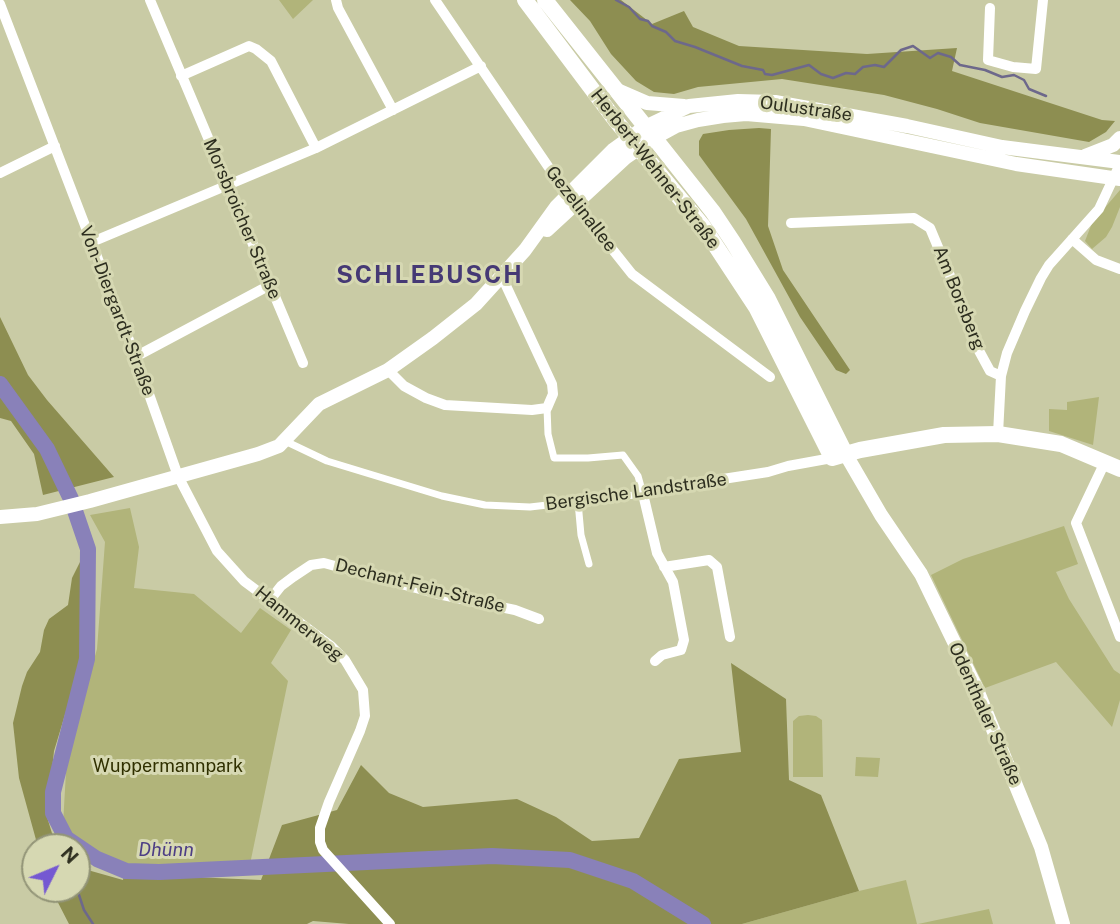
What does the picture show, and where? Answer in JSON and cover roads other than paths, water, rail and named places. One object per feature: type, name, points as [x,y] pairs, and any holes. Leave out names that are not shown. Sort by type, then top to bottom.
[{"type":"main road","name":"Herbert-Wehner-Straße","points":[[524,0],[634,143],[702,225],[756,307],[839,456]]},
{"type":"main road","name":"Herbert-Wehner-Straße","points":[[545,0],[713,212],[761,287],[833,426],[839,456]]},
{"type":"main road","points":[[615,89],[646,103],[689,106]]},
{"type":"main road","name":"Oulustraße","points":[[285,441],[320,403],[388,370],[476,304],[540,233],[547,230],[572,199],[634,143],[689,106],[729,101],[775,102],[1002,146],[1120,163]]},
{"type":"main road","name":"Oulustraße","points":[[650,132],[698,120],[746,114],[804,119],[1016,164],[1117,179]]},
{"type":"main road","points":[[1077,158],[1099,152],[1120,138]]},
{"type":"main road","points":[[833,426],[844,437],[872,448],[862,463],[865,488]]},
{"type":"main road","name":"Bergische Landstraße","points":[[839,456],[944,435],[998,433],[1061,444],[1113,466]]},
{"type":"main road","points":[[0,517],[37,514],[120,493],[258,454],[285,441]]},
{"type":"main road","name":"Odenthaler Straße","points":[[839,456],[865,488],[881,515]]},
{"type":"main road","name":"Odenthaler Straße","points":[[839,456],[920,572],[975,685],[1041,847],[1063,924]]},
{"type":"street","name":"Morsbroicher Straße","points":[[150,0],[303,363]]},
{"type":"street","points":[[336,0],[393,110]]},
{"type":"street","name":"Gezelinallee","points":[[435,0],[572,199],[632,274],[770,377]]},
{"type":"street","points":[[990,8],[988,60],[1013,67],[1036,69],[1043,0]]},
{"type":"street","name":"Von-Diergardt-Straße","points":[[0,4],[92,242],[178,476]]},
{"type":"street","points":[[181,76],[249,46],[256,49],[271,61],[316,148]]},
{"type":"street","points":[[92,242],[316,148],[481,66]]},
{"type":"street","points":[[0,173],[55,146]]},
{"type":"street","points":[[998,433],[1001,376],[1012,340],[1041,278],[1099,209],[1117,179],[1120,163]]},
{"type":"street","name":"Am Borsberg","points":[[791,223],[914,218],[930,228],[977,347],[990,371],[1001,376]]},
{"type":"street","points":[[1072,239],[1096,260],[1120,269]]},
{"type":"street","points":[[502,277],[552,384],[552,401],[547,408],[548,435],[554,458],[623,455],[638,476],[657,553],[673,582],[684,640],[681,650],[662,655],[654,661]]},
{"type":"street","points":[[135,357],[270,285]]},
{"type":"street","points":[[388,370],[404,386],[445,405],[508,409],[547,408]]},
{"type":"street","name":"Bergische Landstraße","points":[[285,441],[327,461],[449,498],[485,505],[530,507],[643,494],[652,490],[768,472],[839,456]]},
{"type":"street","points":[[1113,466],[1076,523],[1120,637]]},
{"type":"street","name":"Hammerweg","points":[[178,476],[217,551],[244,581],[331,646],[352,669],[363,690],[365,716],[329,802],[320,828],[320,842],[323,850],[390,924]]},
{"type":"street","points":[[579,502],[581,535],[589,564]]},
{"type":"street","points":[[664,567],[709,560],[717,567],[730,637]]},
{"type":"street","name":"Dechant-Fein-Straße","points":[[270,600],[281,586],[293,577],[311,565],[324,563],[438,594],[515,610],[539,619]]},
{"type":"waterway","points":[[616,0],[629,7],[640,19],[666,32],[675,41],[742,66],[763,70],[765,74],[772,75],[809,65],[821,74],[833,78],[846,73],[855,74],[863,67],[884,67],[901,50],[913,46],[930,58],[938,53],[951,57],[960,65],[1002,77],[1014,75],[1024,80],[1029,89],[1046,96]]},
{"type":"waterway","name":"Dhünn","points":[[0,384],[47,449],[71,499],[88,549],[87,659],[53,792],[53,813],[66,838],[97,859],[126,871],[159,872],[492,856],[570,860],[633,881],[703,924]]},
{"type":"waterway","points":[[82,903],[93,924]]},
{"type":"district","name":"SCHLEBUSCH","points":[[430,276]]},
{"type":"park label","name":"Wuppermannpark","points":[[168,766]]}]
